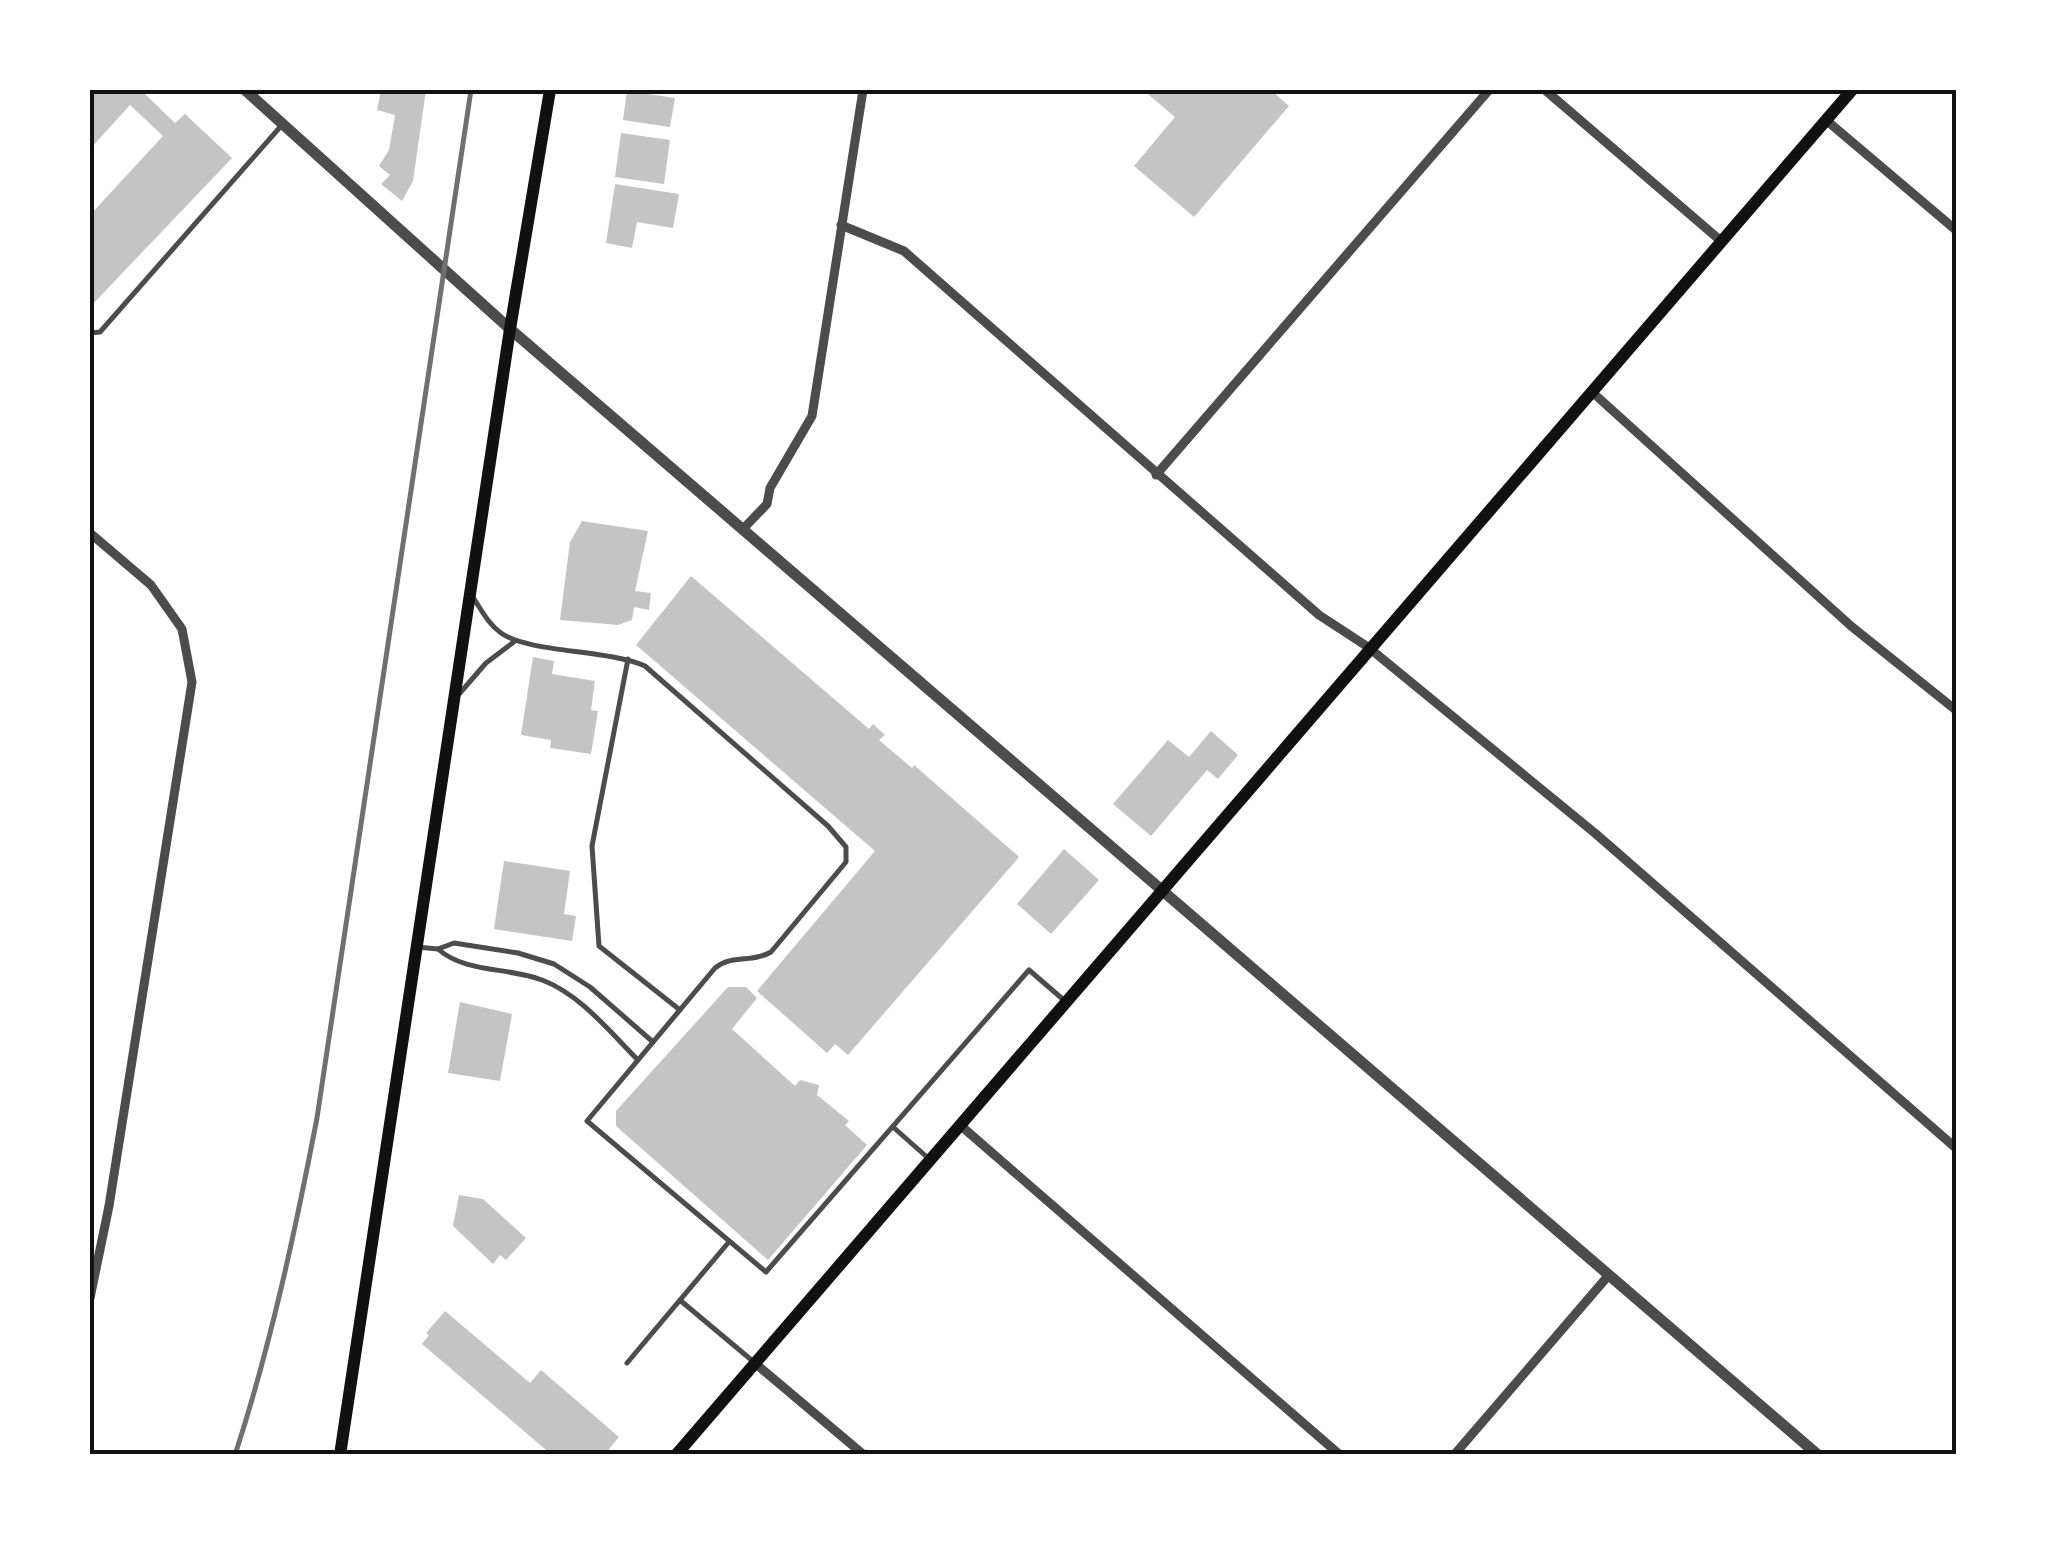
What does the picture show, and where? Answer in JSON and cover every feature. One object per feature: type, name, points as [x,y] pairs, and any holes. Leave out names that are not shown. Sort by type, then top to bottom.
[{"type":"main road","points":[[340,1455],[510,329],[550,90]]},
{"type":"main road","points":[[676,1455],[1368,647],[1852,90]]},
{"type":"street","points":[[245,90],[510,329],[1818,1455]]},
{"type":"street","points":[[743,529],[767,504],[770,488],[812,416],[863,90]]},
{"type":"street","points":[[1156,475],[1489,90]]},
{"type":"street","points":[[1545,90],[1721,240]]},
{"type":"street","points":[[1826,120],[1957,231]]},
{"type":"street","points":[[841,225],[904,251],[1319,615],[1368,647],[1596,834],[1957,1148]]},
{"type":"street","points":[[1591,391],[1852,626],[1957,710]]},
{"type":"street","points":[[90,533],[151,586],[182,630],[192,682],[109,1206],[90,1298]]},
{"type":"street","points":[[960,1125],[1340,1455]]},
{"type":"street","points":[[1454,1455],[1608,1276]]},
{"type":"street","points":[[756,1364],[864,1455]]},
{"type":"lane","points":[[90,333],[100,332],[283,124]]},
{"type":"lane","points":[[470,594],[491,625],[515,641],[628,658],[645,666],[842,839],[848,855],[846,862],[770,952],[754,960],[723,962],[587,1121],[766,1272],[1029,970],[1065,1002]]},
{"type":"lane","points":[[454,699],[486,663],[515,641]]},
{"type":"lane","points":[[628,658],[592,846],[599,946],[680,1010]]},
{"type":"lane","points":[[417,946],[438,949],[454,943],[518,953],[554,964],[590,987],[653,1042]]},
{"type":"lane","points":[[438,949],[451,961],[515,973],[559,988],[638,1060]]},
{"type":"lane","points":[[893,1127],[930,1160]]},
{"type":"lane","points":[[627,1363],[728,1242]]},
{"type":"lane","points":[[681,1301],[756,1364]]},
{"type":"building","points":[[90,90],[149,90],[145,94],[175,123],[185,114],[232,158],[90,307],[90,215],[163,136],[130,105],[90,149]]},
{"type":"building","points":[[381,90],[426,90],[413,181],[402,201],[381,184],[390,175],[379,166],[389,150],[395,115],[377,110]]},
{"type":"building","points":[[1143,90],[1271,90],[1289,106],[1194,217],[1134,166],[1175,117]]},
{"type":"building","points":[[627,91],[675,98],[670,127],[623,120]]},
{"type":"building","points":[[621,133],[670,140],[664,184],[615,177]]},
{"type":"building","points":[[615,184],[679,194],[673,228],[637,222],[632,248],[606,243]]},
{"type":"building","points":[[582,521],[648,531],[635,591],[651,593],[649,610],[634,607],[632,620],[618,625],[560,620],[570,542]]},
{"type":"building","points":[[691,576],[869,729],[873,724],[885,735],[879,740],[912,768],[914,765],[1019,857],[848,1055],[835,1044],[827,1053],[757,991],[875,851],[636,645]]},
{"type":"building","points":[[533,657],[554,661],[552,674],[595,681],[591,710],[598,711],[591,754],[550,748],[551,740],[521,735]]},
{"type":"building","points":[[1211,731],[1238,755],[1218,779],[1207,770],[1151,836],[1113,804],[1168,740],[1189,757]]},
{"type":"building","points":[[1064,849],[1099,880],[1051,934],[1017,904]]},
{"type":"building","points":[[504,861],[570,871],[564,914],[576,916],[572,941],[494,929]]},
{"type":"building","points":[[728,987],[746,987],[757,998],[732,1029],[795,1086],[800,1080],[819,1085],[817,1095],[849,1121],[845,1125],[867,1145],[768,1260],[616,1126],[616,1111]]},
{"type":"building","points":[[460,1002],[512,1014],[500,1081],[448,1073]]},
{"type":"building","points":[[459,1195],[483,1199],[526,1238],[506,1260],[500,1255],[493,1264],[453,1226]]},
{"type":"building","points":[[445,1311],[530,1383],[541,1370],[619,1437],[604,1455],[552,1455],[422,1344],[429,1335],[426,1333]]},
{"type":"railway","points":[[235,1455],[281,1288],[317,1118],[471,90]]}]
